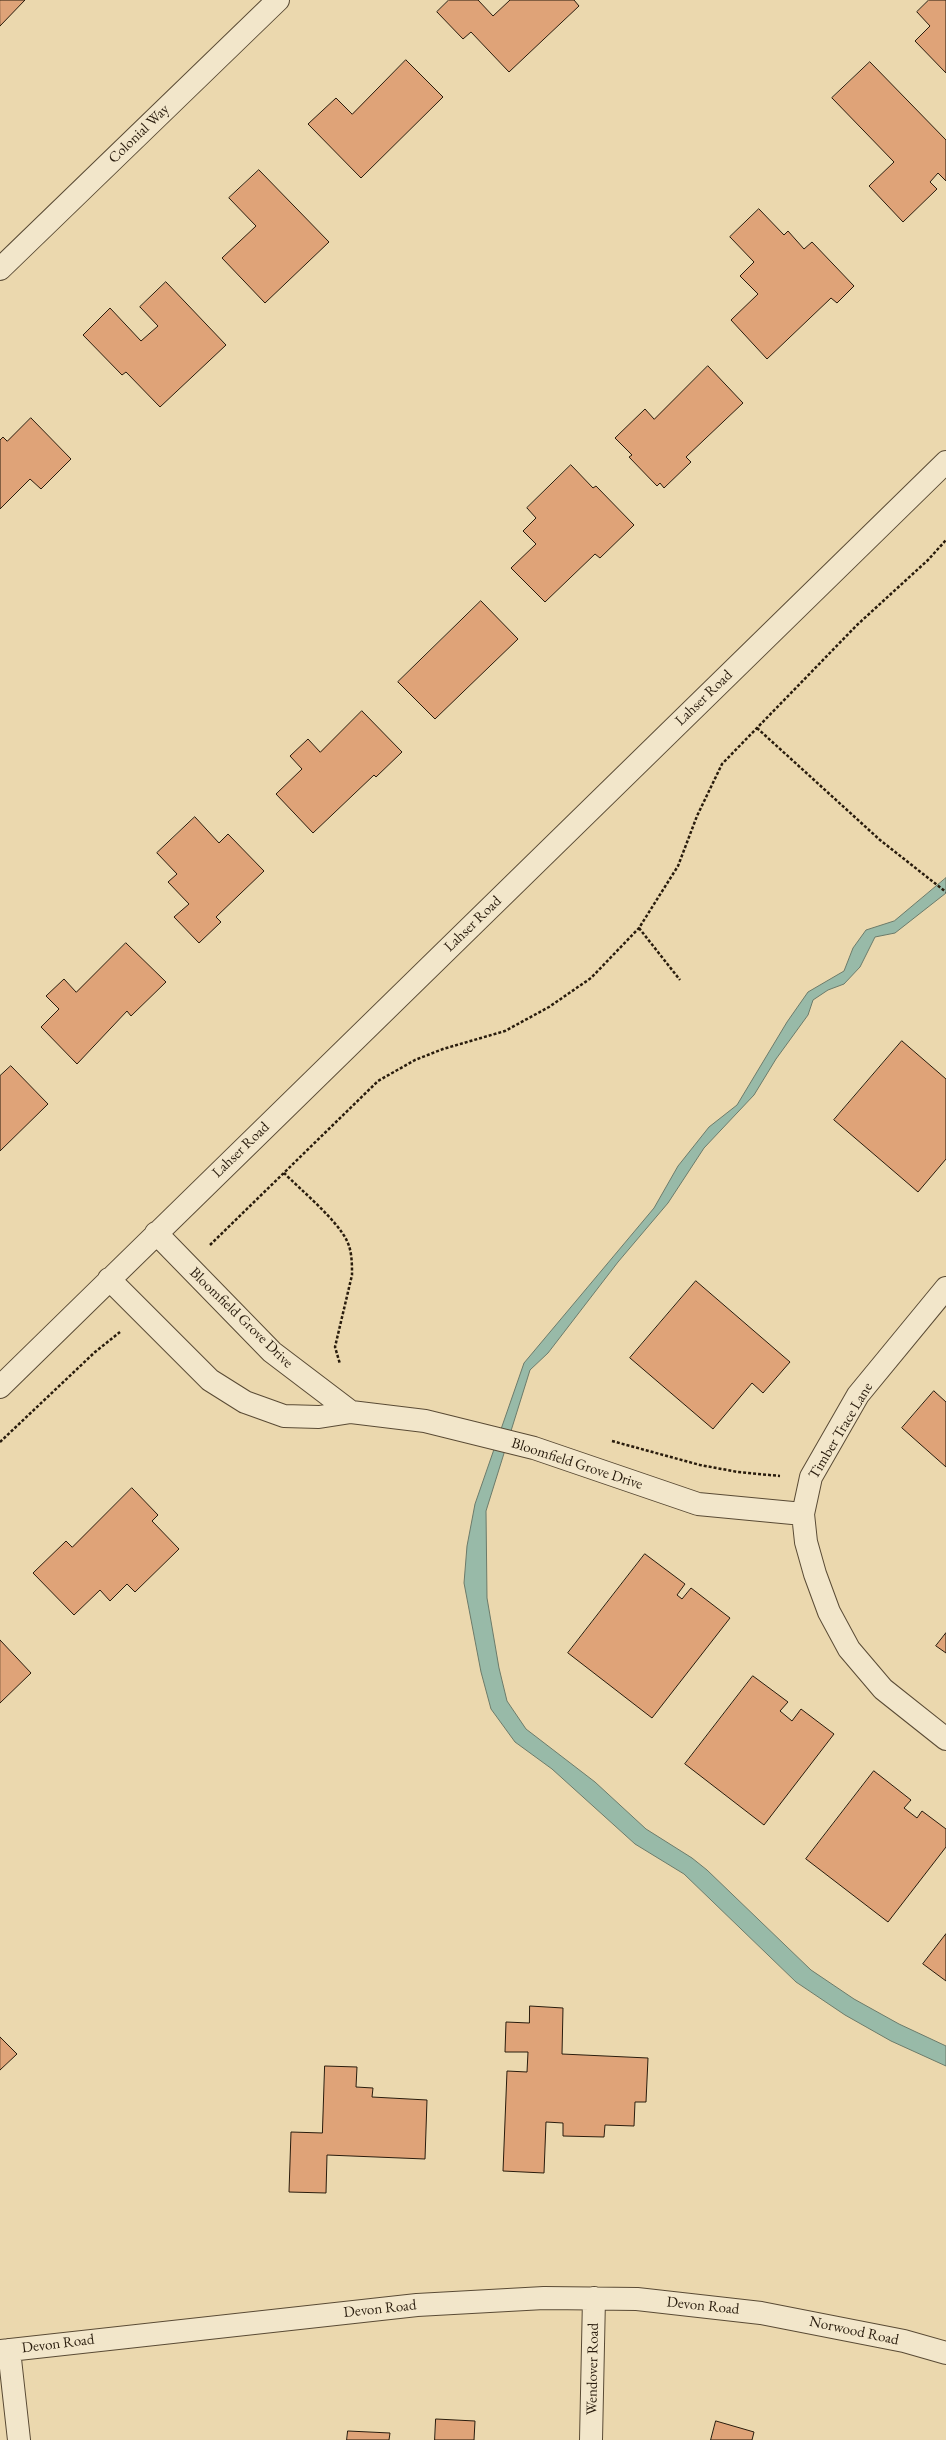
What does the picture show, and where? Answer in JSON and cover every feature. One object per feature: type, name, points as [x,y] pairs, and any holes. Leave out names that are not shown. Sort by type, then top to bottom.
[{"type":"street","name":"Colonial Way","points":[[0,269],[278,0]]},
{"type":"street","name":"Lahser Road","points":[[0,1387],[946,462]]},
{"type":"street","name":"Bloomfield Grove Drive","points":[[156,1233],[272,1352],[351,1412]]},
{"type":"street","name":"Bloomfield Grove Drive","points":[[109,1279],[210,1380],[245,1402],[284,1416],[319,1417],[351,1412],[453,1426],[534,1448],[698,1504],[803,1514]]},
{"type":"street","name":"Timber Trace Lane","points":[[946,1288],[858,1395],[811,1477],[803,1514],[806,1542],[815,1574],[829,1612],[849,1649],[883,1689],[946,1739]]},
{"type":"street","name":"Devon Road","points":[[5,2351],[417,2305],[544,2298],[637,2299],[761,2313]]},
{"type":"street","name":"Wendover Road","points":[[591,2440],[594,2298]]},
{"type":"street","name":"Norwood Road","points":[[761,2313],[853,2330],[946,2353]]},
{"type":"street","points":[[5,2351],[19,2440]]},
{"type":"path","points":[[209,1246],[378,1081],[415,1060],[444,1049],[504,1031],[549,1007],[591,978],[639,928],[678,866],[697,816],[722,764],[857,625],[928,560],[946,540]]},
{"type":"path","points":[[757,728],[880,840],[946,892]]},
{"type":"path","points":[[639,928],[680,980]]},
{"type":"path","points":[[284,1173],[335,1224],[347,1241],[352,1263],[352,1274],[336,1347],[341,1366]]},
{"type":"path","points":[[0,1442],[95,1352],[123,1329]]},
{"type":"path","points":[[606,1440],[629,1444],[700,1465],[738,1472],[811,1477]]},
{"type":"shaded area","points":[[946,878],[946,893],[895,933],[875,937],[860,967],[844,984],[828,990],[813,1000],[808,1015],[776,1059],[754,1095],[704,1148],[668,1203],[618,1262],[548,1353],[530,1370],[486,1511],[487,1598],[499,1668],[507,1701],[526,1729],[595,1782],[646,1829],[692,1858],[707,1870],[811,1970],[854,1999],[899,2024],[946,2046],[946,2066],[891,2041],[845,2015],[796,1982],[684,1874],[635,1844],[552,1769],[515,1742],[491,1709],[481,1672],[464,1583],[467,1546],[475,1504],[524,1363],[654,1208],[678,1166],[709,1127],[737,1105],[787,1022],[808,992],[844,971],[853,948],[866,930],[894,921]]},
{"type":"building","points":[[0,0],[25,0],[0,26]]},
{"type":"building","points":[[449,0],[478,0],[493,16],[510,0],[574,0],[579,6],[509,72],[471,32],[463,39],[437,12]]},
{"type":"building","points":[[929,0],[946,0],[946,73],[915,41],[930,26],[917,12]]},
{"type":"building","points":[[406,60],[443,97],[361,178],[308,124],[336,98],[352,114]]},
{"type":"building","points":[[870,62],[946,140],[946,181],[938,173],[930,182],[937,189],[903,222],[869,186],[894,162],[832,98]]},
{"type":"building","points":[[259,170],[329,242],[265,303],[222,258],[256,226],[229,198]]},
{"type":"building","points":[[759,209],[784,235],[788,231],[804,249],[812,242],[854,286],[837,303],[831,298],[767,359],[731,320],[758,294],[740,276],[754,262],[730,237]]},
{"type":"building","points":[[166,282],[226,345],[160,407],[126,372],[122,375],[83,335],[110,308],[141,341],[158,326],[140,307]]},
{"type":"building","points":[[708,366],[743,403],[686,457],[691,462],[664,488],[660,483],[657,486],[629,457],[632,455],[615,438],[645,409],[654,419]]},
{"type":"building","points":[[31,418],[71,459],[41,489],[30,479],[0,509],[0,440],[3,437],[7,441]]},
{"type":"building","points":[[571,465],[593,488],[596,486],[634,525],[600,558],[595,554],[545,602],[511,568],[536,544],[523,531],[536,518],[527,508]]},
{"type":"building","points":[[481,601],[518,639],[435,719],[398,682]]},
{"type":"building","points":[[362,711],[402,752],[376,777],[374,775],[313,833],[276,794],[302,769],[290,756],[308,739],[320,752]]},
{"type":"building","points":[[195,817],[219,843],[228,834],[264,871],[216,917],[221,922],[199,943],[174,917],[189,904],[168,882],[177,874],[157,853]]},
{"type":"building","points":[[126,943],[166,982],[131,1016],[127,1011],[77,1064],[41,1027],[59,1009],[46,996],[64,979],[76,992]]},
{"type":"building","points":[[902,1041],[946,1079],[946,1159],[918,1192],[834,1120]]},
{"type":"building","points":[[11,1066],[48,1104],[0,1151],[0,1076]]},
{"type":"building","points":[[696,1281],[790,1362],[763,1393],[752,1383],[713,1429],[630,1358]]},
{"type":"building","points":[[934,1391],[946,1402],[946,1467],[902,1428]]},
{"type":"building","points":[[132,1488],[158,1515],[152,1521],[179,1549],[135,1592],[127,1584],[110,1601],[100,1590],[74,1615],[33,1573],[66,1541],[72,1547]]},
{"type":"building","points":[[645,1554],[685,1584],[677,1595],[682,1599],[691,1588],[730,1618],[652,1718],[568,1653]]},
{"type":"building","points":[[946,1633],[946,1653],[936,1646]]},
{"type":"building","points":[[0,1640],[31,1673],[0,1703]]},
{"type":"building","points":[[753,1676],[788,1702],[780,1711],[792,1721],[801,1709],[834,1734],[764,1825],[685,1764]]},
{"type":"building","points":[[874,1771],[911,1800],[904,1808],[917,1818],[922,1811],[946,1829],[946,1847],[888,1922],[806,1859]]},
{"type":"building","points":[[946,1934],[946,1981],[923,1964]]},
{"type":"building","points":[[530,2006],[563,2008],[562,2054],[648,2058],[646,2102],[635,2102],[634,2126],[605,2125],[604,2137],[563,2136],[563,2123],[546,2122],[544,2173],[503,2171],[507,2071],[527,2072],[528,2052],[505,2052],[506,2022],[529,2023]]},
{"type":"building","points":[[0,2037],[17,2054],[0,2070]]},
{"type":"building","points":[[325,2066],[357,2067],[356,2087],[373,2088],[372,2097],[427,2100],[425,2159],[327,2155],[326,2193],[289,2192],[291,2132],[322,2133]]},
{"type":"building","points":[[436,2419],[475,2421],[474,2440],[435,2440]]},
{"type":"building","points":[[716,2421],[754,2432],[752,2440],[711,2440]]},
{"type":"building","points":[[348,2431],[390,2433],[389,2440],[347,2440]]}]
